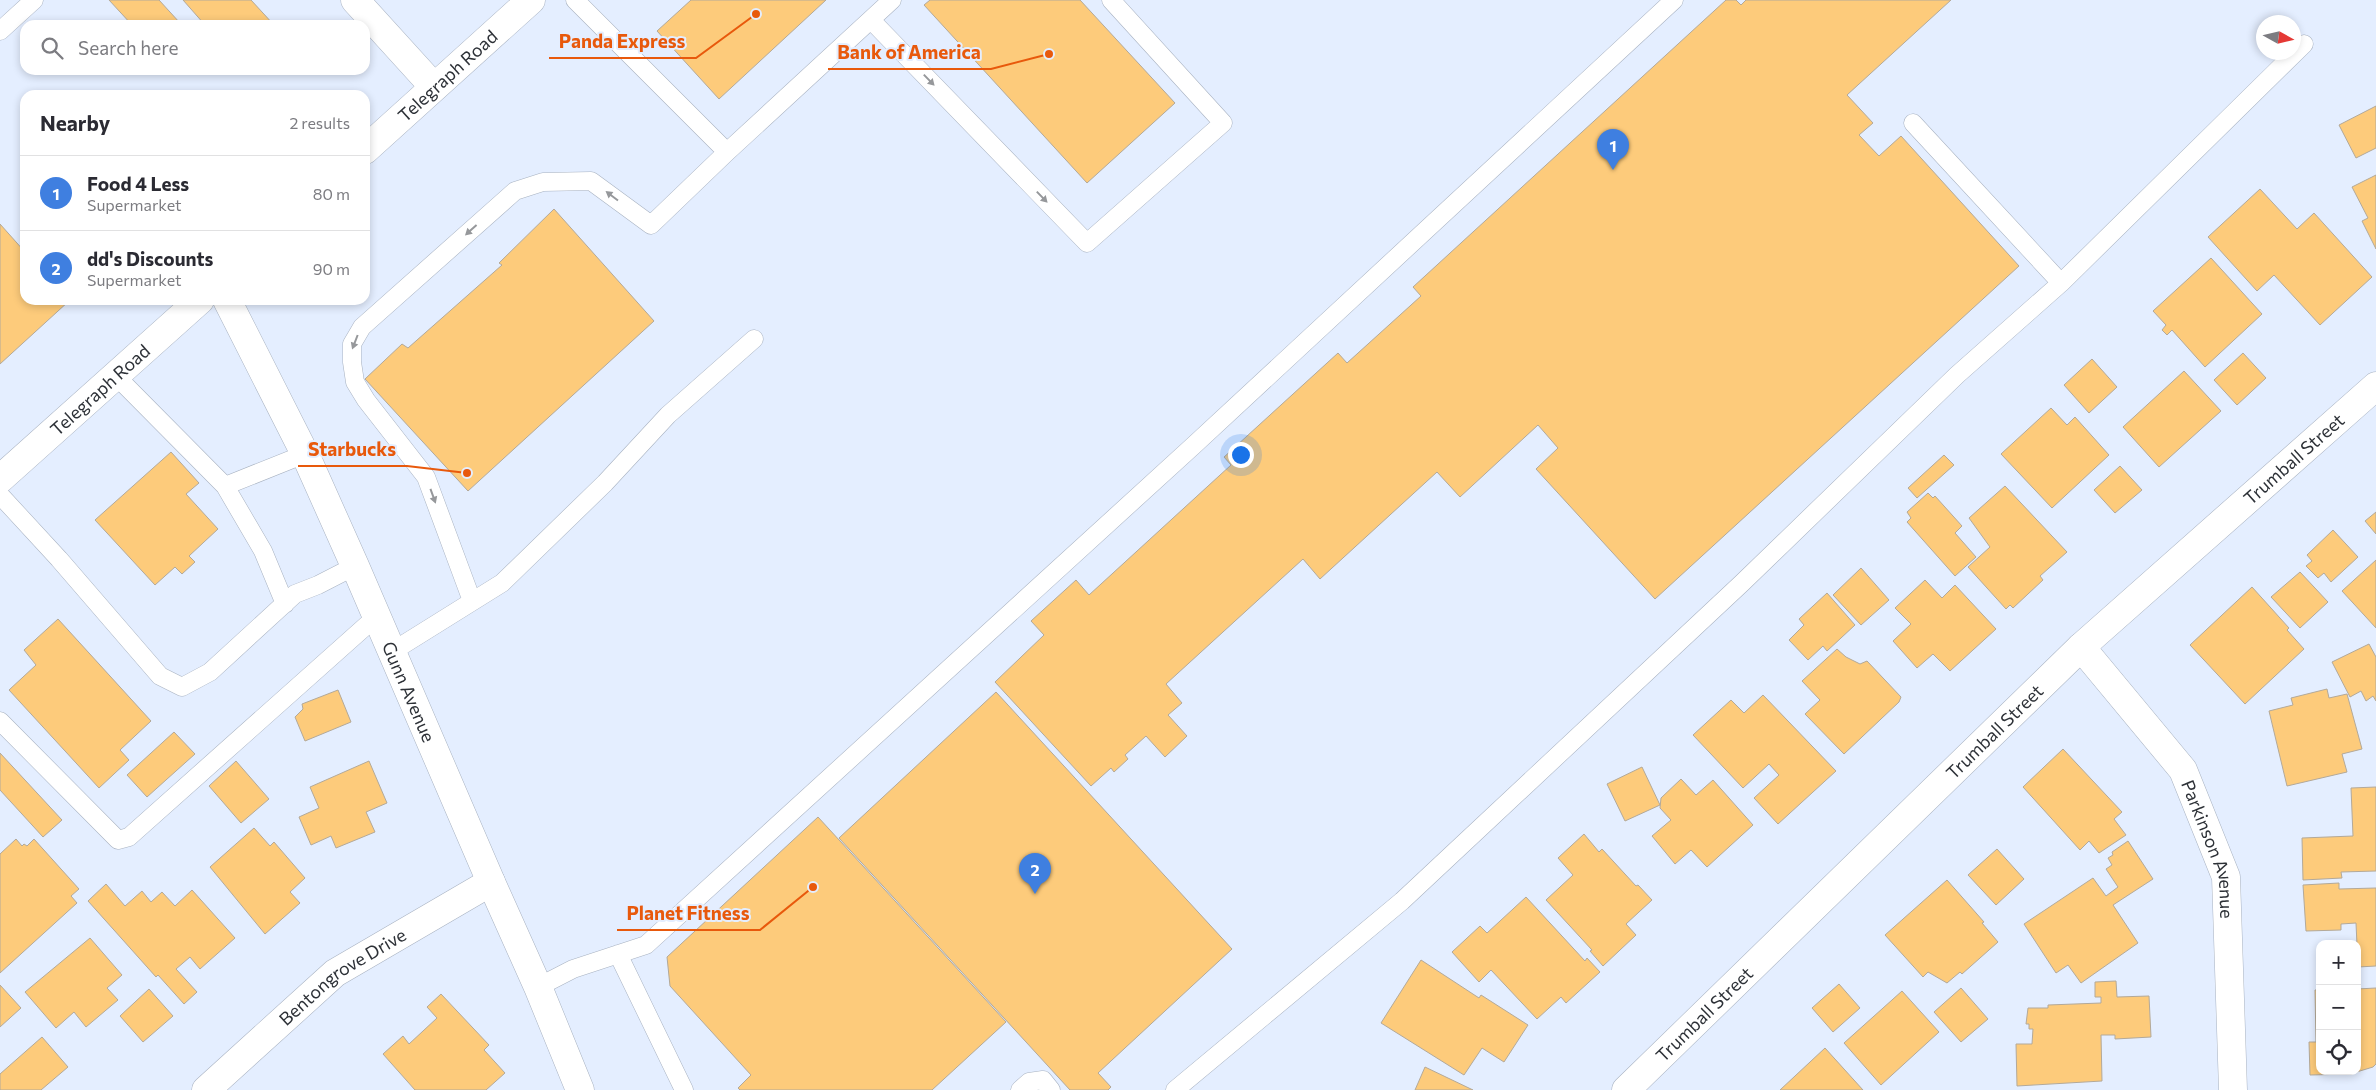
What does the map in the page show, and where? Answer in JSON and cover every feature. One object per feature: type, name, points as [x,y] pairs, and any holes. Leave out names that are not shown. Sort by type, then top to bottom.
[{"type":"street","points":[[355,0],[434,87]]},
{"type":"street","name":"Telegraph Road","points":[[370,145],[531,0]]},
{"type":"street","name":"Telegraph Road","points":[[0,479],[194,305]]},
{"type":"street","name":"Gunn Avenue","points":[[230,305],[305,454],[393,651],[491,882],[538,987],[580,1090]]},
{"type":"street","name":"Trumball Street","points":[[1626,1090],[2081,647],[2376,386]]},
{"type":"street","name":"Parkinson Avenue","points":[[2081,647],[2183,770],[2226,877],[2233,1090]]},
{"type":"street","name":"Bentongrove Drive","points":[[206,1090],[335,973],[491,882]]},
{"type":"lane","points":[[0,30],[34,0]]},
{"type":"lane","points":[[575,0],[727,152]]},
{"type":"lane","points":[[871,20],[1087,243],[1223,123],[1111,0]]},
{"type":"lane","points":[[538,987],[573,969],[646,944],[667,926],[1193,446],[1674,0]]},
{"type":"lane","points":[[472,601],[426,477],[366,400],[355,382],[352,344],[362,327],[515,191],[543,182],[591,181],[651,225],[727,152],[871,20],[885,2]]},
{"type":"lane","points":[[1175,1090],[1402,901],[1735,589],[1957,375],[2061,283],[2304,44]]},
{"type":"lane","points":[[1913,123],[2061,283]]},
{"type":"lane","points":[[393,651],[502,583],[605,483],[668,415],[754,338]]},
{"type":"lane","points":[[116,376],[225,486],[262,551],[284,604]]},
{"type":"lane","points":[[225,486],[305,454]]},
{"type":"lane","points":[[0,495],[59,558],[160,676],[182,687],[210,672],[295,594],[318,586],[355,566]]},
{"type":"lane","points":[[0,721],[118,840],[129,837],[377,616]]},
{"type":"lane","points":[[618,954],[684,1090]]},
{"type":"lane","points":[[1020,1090],[1029,1082],[1043,1080],[1051,1090]]},
{"type":"building","points":[[109,0],[159,0],[177,20],[127,20]]},
{"type":"building","points":[[183,0],[251,0],[269,20],[201,20]]},
{"type":"building","points":[[691,0],[826,0],[719,99],[657,31]]},
{"type":"building","points":[[930,0],[1080,0],[1175,103],[1087,183],[924,5]]},
{"type":"building","points":[[1726,0],[1736,0],[1741,5],[1746,0],[1951,0],[1847,95],[1873,123],[1859,135],[1879,156],[1901,136],[2019,266],[1655,599],[1536,469],[1558,448],[1538,425],[1460,497],[1437,472],[1320,579],[1303,559],[1166,684],[1182,703],[1168,715],[1187,736],[1165,757],[1146,736],[1125,755],[1128,759],[1114,772],[1111,768],[1091,786],[995,682],[1044,635],[1031,621],[1076,580],[1089,595],[1231,465],[1224,457],[1338,353],[1347,363],[1421,296],[1413,287]]},
{"type":"building","points":[[2376,106],[2376,148],[2356,158],[2339,125]]},
{"type":"building","points":[[2376,175],[2376,249],[2362,221],[2368,218],[2352,187]]},
{"type":"building","points":[[2260,189],[2297,229],[2314,213],[2372,277],[2320,325],[2274,275],[2257,291],[2208,237]]},
{"type":"building","points":[[554,209],[654,321],[468,491],[365,379],[402,344],[408,348],[502,265],[499,263]]},
{"type":"building","points":[[0,224],[20,246],[20,305],[65,305],[0,364]]},
{"type":"building","points":[[2211,258],[2262,314],[2205,367],[2172,330],[2167,335],[2162,330],[2166,325],[2153,311]]},
{"type":"building","points":[[2243,353],[2266,378],[2237,405],[2214,380]]},
{"type":"building","points":[[2092,359],[2117,387],[2089,413],[2064,385]]},
{"type":"building","points":[[2184,371],[2221,411],[2159,467],[2123,427]]},
{"type":"building","points":[[2051,408],[2067,425],[2075,417],[2109,455],[2052,508],[2001,454]]},
{"type":"building","points":[[171,452],[199,483],[186,494],[218,529],[189,556],[195,562],[182,574],[175,567],[155,585],[95,520]]},
{"type":"building","points":[[1944,455],[1954,465],[1917,498],[1908,488]]},
{"type":"building","points":[[2120,466],[2142,490],[2115,513],[2094,490]]},
{"type":"building","points":[[2005,486],[2067,552],[2040,576],[2043,580],[2013,608],[2010,605],[2006,609],[1968,567],[1990,547],[1969,518]]},
{"type":"building","points":[[1928,493],[1933,498],[1935,496],[1962,526],[1955,533],[1976,557],[1955,576],[1907,522],[1911,518],[1907,512]]},
{"type":"building","points":[[2376,512],[2376,534],[2365,521]]},
{"type":"building","points":[[2333,530],[2358,557],[2331,582],[2324,573],[2318,578],[2306,566],[2312,561],[2307,555]]},
{"type":"building","points":[[2376,560],[2376,628],[2342,591]]},
{"type":"building","points":[[1861,568],[1889,600],[1861,625],[1833,595]]},
{"type":"building","points":[[2300,572],[2328,602],[2300,628],[2271,597]]},
{"type":"building","points":[[1925,580],[1942,598],[1955,585],[1996,629],[1950,671],[1933,654],[1917,668],[1893,641],[1911,624],[1895,608]]},
{"type":"building","points":[[2252,587],[2289,628],[2287,630],[2304,649],[2245,704],[2190,645]]},
{"type":"building","points":[[1827,593],[1855,625],[1827,651],[1823,646],[1808,660],[1789,640],[1804,625],[1799,619]]},
{"type":"building","points":[[58,619],[151,721],[120,750],[129,760],[99,788],[9,690],[36,665],[24,650]]},
{"type":"building","points":[[2369,644],[2376,657],[2376,701],[2373,696],[2366,701],[2361,691],[2350,697],[2332,662]]},
{"type":"building","points":[[1837,649],[1846,657],[1860,664],[1867,661],[1901,697],[1899,702],[1844,754],[1805,714],[1820,700],[1802,681]]},
{"type":"building","points":[[2327,689],[2329,698],[2347,694],[2362,749],[2342,754],[2347,772],[2287,786],[2269,711],[2293,705],[2291,698]]},
{"type":"building","points":[[338,690],[351,722],[305,741],[295,717],[303,709],[302,704]]},
{"type":"building","points":[[996,692],[1232,949],[1098,1073],[1111,1087],[1108,1090],[1070,1090],[839,838]]},
{"type":"building","points":[[1763,695],[1836,771],[1778,824],[1754,798],[1779,775],[1769,764],[1743,788],[1693,735],[1731,700],[1744,713]]},
{"type":"building","points":[[174,732],[195,754],[147,797],[127,775]]},
{"type":"building","points":[[2063,749],[2122,812],[2114,819],[2126,835],[2099,853],[2089,841],[2080,850],[2023,787]]},
{"type":"building","points":[[0,753],[62,820],[43,837],[0,790]]},
{"type":"building","points":[[236,761],[269,799],[241,823],[209,786]]},
{"type":"building","points":[[369,761],[387,803],[366,812],[375,832],[336,848],[331,836],[311,845],[299,817],[319,808],[310,787]]},
{"type":"building","points":[[1642,767],[1660,805],[1625,821],[1607,784]]},
{"type":"building","points":[[1681,779],[1696,795],[1713,780],[1753,825],[1707,867],[1691,850],[1675,864],[1652,836],[1671,820],[1660,808],[1661,798]]},
{"type":"building","points":[[2376,787],[2376,871],[2341,872],[2342,878],[2303,880],[2302,838],[2353,836],[2351,788]]},
{"type":"building","points":[[818,817],[1006,1022],[932,1090],[740,1090],[738,1088],[751,1075],[670,986],[667,957]]},
{"type":"building","points":[[254,828],[270,846],[274,842],[305,878],[290,892],[300,903],[265,934],[210,867]]},
{"type":"building","points":[[1584,834],[1599,852],[1602,849],[1636,886],[1638,885],[1652,900],[1626,924],[1636,935],[1603,966],[1590,951],[1592,950],[1546,900],[1573,875],[1558,858]]},
{"type":"building","points":[[16,839],[22,846],[24,844],[27,846],[34,839],[79,889],[71,896],[77,903],[0,973],[0,854]]},
{"type":"building","points":[[2128,841],[2153,879],[2113,905],[2138,943],[2081,983],[2068,965],[2056,973],[2024,924],[2093,878],[2106,896],[2118,887],[2106,869],[2112,865],[2108,858],[2113,855],[2112,852]]},
{"type":"building","points":[[1997,849],[2024,879],[1996,905],[1968,875]]},
{"type":"building","points":[[1947,880],[1984,922],[1982,923],[1998,942],[1962,974],[1960,972],[1947,983],[1928,972],[1923,977],[1885,935]]},
{"type":"building","points":[[2339,883],[2339,889],[2376,888],[2376,966],[2361,967],[2361,940],[2357,940],[2356,923],[2341,924],[2341,930],[2306,931],[2303,885]]},
{"type":"building","points":[[106,884],[125,906],[142,891],[151,902],[162,892],[175,906],[192,890],[235,938],[200,969],[190,957],[176,969],[197,992],[184,1004],[158,975],[156,977],[88,901]]},
{"type":"building","points":[[1526,897],[1585,961],[1587,958],[1600,972],[1566,1003],[1561,997],[1537,1019],[1491,970],[1479,982],[1452,952],[1480,926],[1487,933]]},
{"type":"building","points":[[90,938],[122,975],[107,988],[118,1000],[86,1027],[74,1012],[56,1028],[25,992]]},
{"type":"building","points":[[1421,960],[1479,998],[1481,995],[1528,1025],[1504,1062],[1482,1048],[1464,1075],[1381,1023]]},
{"type":"building","points":[[2116,981],[2117,997],[2149,996],[2151,1037],[2115,1039],[2115,1035],[2101,1035],[2102,1081],[2017,1086],[2016,1044],[2032,1044],[2033,1029],[2029,1029],[2029,1024],[2026,1024],[2028,1008],[2048,1008],[2048,1005],[2101,1003],[2101,997],[2095,997],[2095,982]]},
{"type":"building","points":[[1839,984],[1860,1008],[1833,1032],[1812,1008]]},
{"type":"building","points":[[0,985],[21,1008],[0,1027]]},
{"type":"building","points":[[1961,988],[1988,1019],[1961,1042],[1934,1012]]},
{"type":"building","points":[[2376,988],[2376,1064],[2373,1067],[2361,1071],[2361,1030],[2361,989]]},
{"type":"building","points":[[149,989],[173,1016],[143,1042],[120,1016]]},
{"type":"building","points":[[2315,990],[2316,990],[2316,1042]]},
{"type":"building","points":[[1902,991],[1939,1032],[1881,1085],[1844,1043]]},
{"type":"building","points":[[441,994],[489,1045],[484,1050],[505,1073],[486,1090],[415,1090],[383,1054],[403,1036],[409,1044],[437,1018],[427,1007]]},
{"type":"building","points":[[42,1037],[68,1067],[41,1090],[0,1090],[0,1074]]},
{"type":"building","points":[[2309,1042],[2316,1042],[2316,1075],[2310,1075]]},
{"type":"building","points":[[1825,1048],[1863,1090],[1780,1090]]},
{"type":"building","points":[[1425,1067],[1473,1090],[1415,1090]]},
{"type":"place","name":"Panda Express","points":[[756,14]]},
{"type":"place","name":"Bank of America","points":[[1049,54]]},
{"type":"place","name":"Food 4 Less","points":[[1613,170]]},
{"type":"place","name":"Starbucks","points":[[467,473]]},
{"type":"place","name":"Planet Fitness","points":[[813,887]]},
{"type":"place","name":"dd's Discounts","points":[[1035,894]]}]
